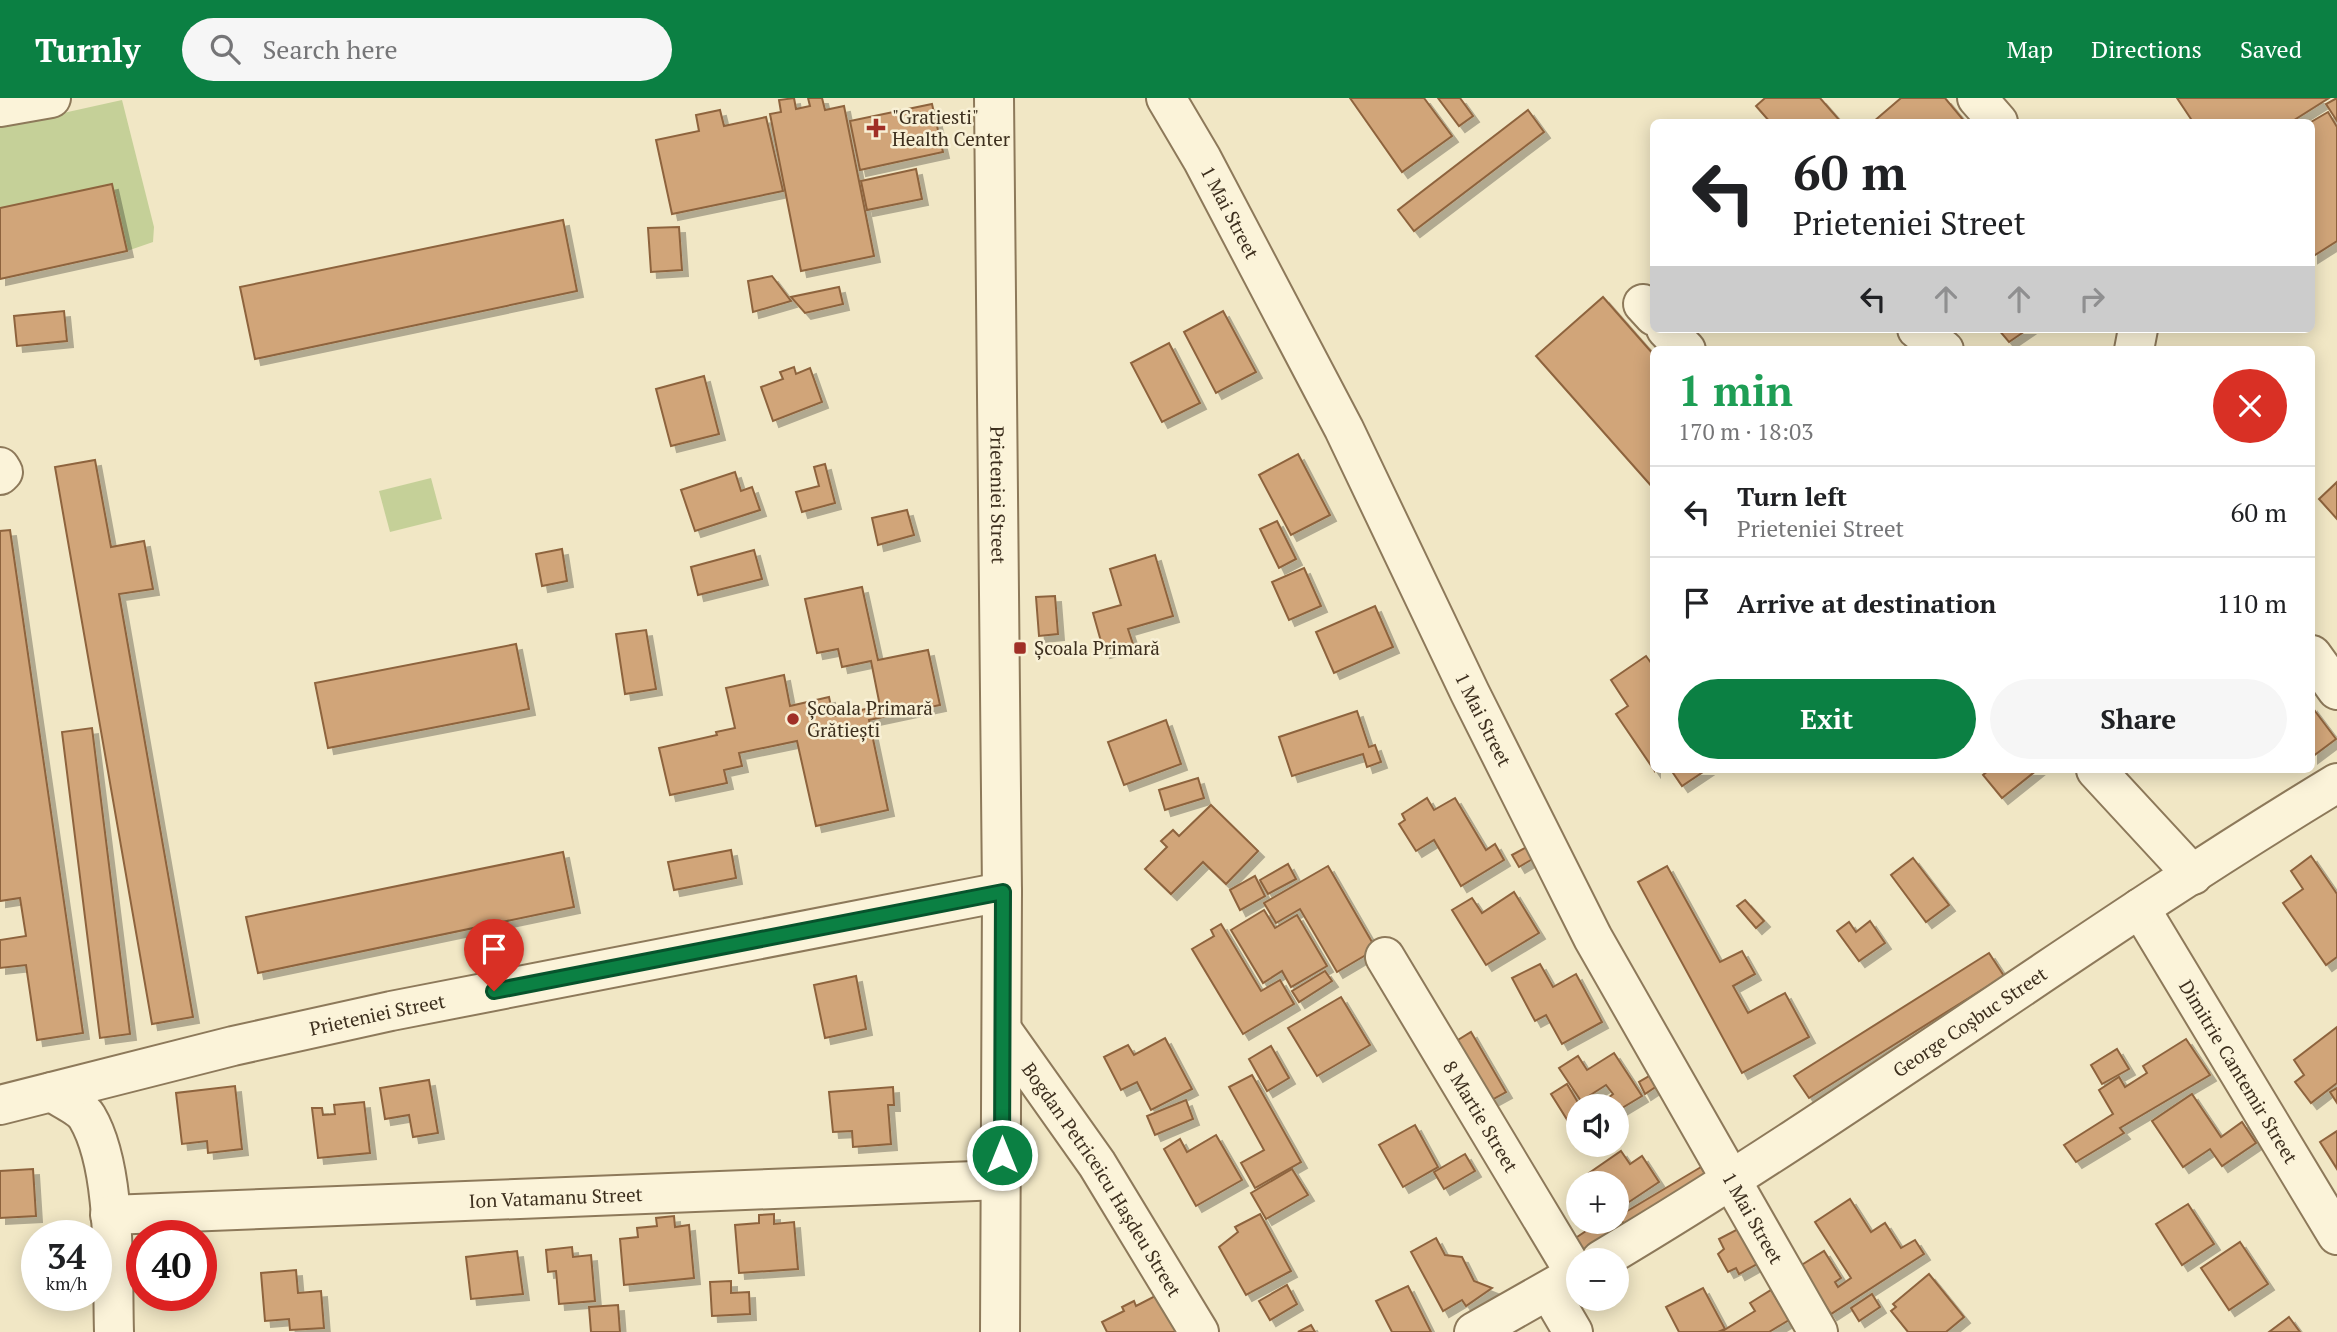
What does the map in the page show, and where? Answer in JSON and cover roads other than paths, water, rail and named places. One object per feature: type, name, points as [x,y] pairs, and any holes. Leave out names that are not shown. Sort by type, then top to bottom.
[{"type":"street","points":[[0,107],[51,98]]},
{"type":"street","name":"Prieteniei Street","points":[[994,98],[1003,892],[1000,1332]]},
{"type":"street","name":"1 Mai Street","points":[[1166,98],[1202,159],[1344,429],[1470,693],[1593,938],[1818,1332]]},
{"type":"street","points":[[1977,98],[1995,119]]},
{"type":"street","points":[[1670,333],[1682,346]]},
{"type":"street","points":[[1922,333],[1939,346]]},
{"type":"street","points":[[2315,659],[2337,690]]},
{"type":"street","points":[[2099,773],[2193,874]]},
{"type":"street","name":"George Coșbuc Street","points":[[1620,1248],[1730,1181],[2140,908],[2337,783]]},
{"type":"street","name":"Prieteniei Street","points":[[2,1101],[52,1093],[233,1046],[391,1011],[1003,892]]},
{"type":"street","name":"Dimitrie Cantemir Street","points":[[2140,908],[2337,1235]]},
{"type":"street","name":"8 Martie Street","points":[[1385,957],[1566,1258]]},
{"type":"street","name":"Bogdan Petriceicu Hașdeu Street","points":[[1002,1030],[1097,1164],[1199,1332]]},
{"type":"street","points":[[52,1093],[86,1114],[102,1148],[110,1215],[114,1332]]},
{"type":"street","name":"Ion Vatamanu Street","points":[[110,1215],[1002,1180]]},
{"type":"street","name":"George Coșbuc Street","points":[[1475,1332],[1566,1281]]},
{"type":"street","name":"8 Martie Street","points":[[1573,1332],[1574,1311]]},
{"type":"place","name":"\"Gratiesti\" Health Center","points":[[876,128]]},
{"type":"place","name":"Școala Primară","points":[[1020,648]]},
{"type":"place","name":"Școala Primară Grătiești","points":[[793,719]]}]
